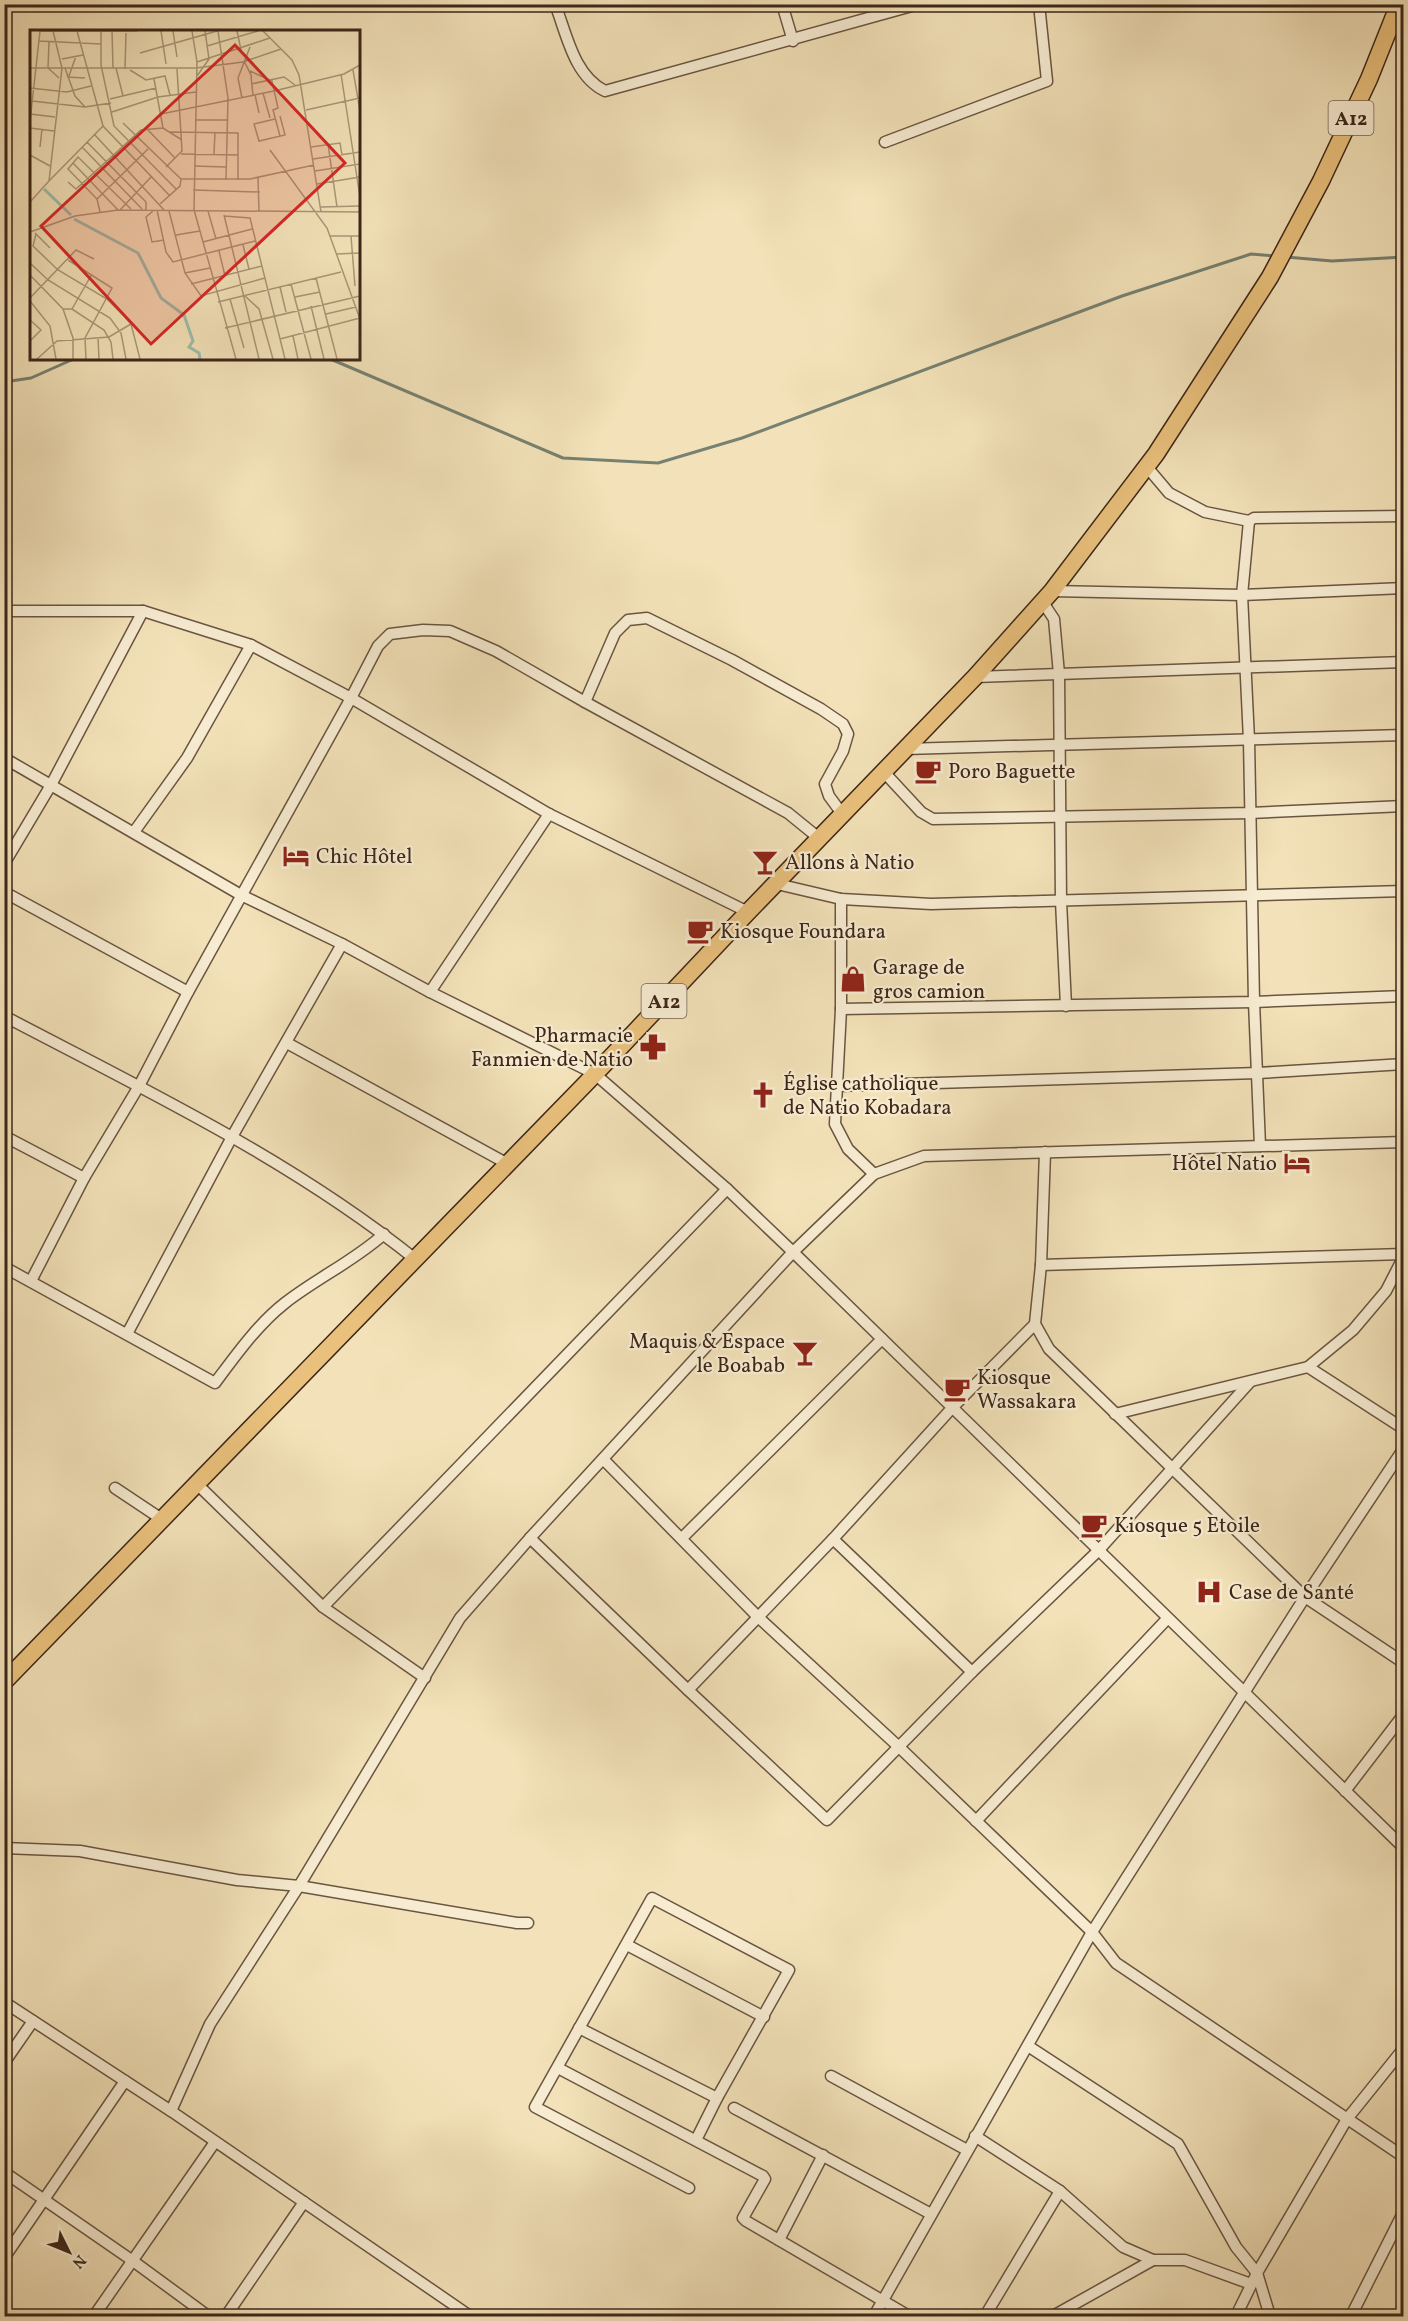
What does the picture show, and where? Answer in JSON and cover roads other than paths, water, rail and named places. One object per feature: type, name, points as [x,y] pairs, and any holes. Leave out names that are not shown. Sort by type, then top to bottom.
[{"type":"main road","name":"A12","points":[[4,1682],[595,1074],[975,677],[1047,596],[1147,467],[1188,407],[1270,277],[1359,99],[1400,4]]},
{"type":"street","points":[[555,4],[581,72],[593,86],[605,91],[793,41],[919,4]]},
{"type":"street","points":[[782,4],[793,41]]},
{"type":"street","points":[[885,142],[1047,81],[1039,4]]},
{"type":"street","points":[[1147,467],[1169,493],[1205,512],[1249,521],[1254,518],[1404,516]]},
{"type":"street","points":[[1249,521],[1242,595],[1249,740],[1254,1002],[1260,1146]]},
{"type":"street","points":[[1066,1006],[1061,901],[1059,674],[1054,619],[1047,596],[1242,595],[1404,588]]},
{"type":"street","points":[[4,619],[8,611],[143,611],[251,645],[351,698],[549,814],[748,912]]},
{"type":"street","points":[[4,864],[51,785],[143,611]]},
{"type":"street","points":[[585,702],[615,633],[628,620],[647,618],[732,660],[821,709],[843,724],[848,734],[843,751],[825,784],[829,796],[843,815]]},
{"type":"street","points":[[32,1281],[84,1178],[139,1086],[188,992],[378,646],[390,634],[423,630],[450,631],[496,651],[788,813],[820,839]]},
{"type":"street","points":[[134,832],[187,758],[251,645]]},
{"type":"street","points":[[975,677],[1404,662]]},
{"type":"street","points":[[905,748],[1404,735]]},
{"type":"street","points":[[4,758],[241,896],[342,944],[430,992],[595,1074],[727,1189],[793,1252],[1404,1848]]},
{"type":"street","points":[[883,771],[921,812],[933,819],[1250,813],[1404,806]]},
{"type":"street","points":[[430,992],[549,814]]},
{"type":"street","points":[[777,884],[841,899],[931,904],[1404,891]]},
{"type":"street","points":[[4,892],[188,992]]},
{"type":"street","points":[[841,899],[841,1009],[835,1124],[848,1149],[874,1174]]},
{"type":"street","points":[[127,1334],[233,1135],[342,944]]},
{"type":"street","points":[[841,1009],[1254,1002],[1404,996]]},
{"type":"street","points":[[4,1016],[233,1135],[384,1234],[415,1259]]},
{"type":"street","points":[[286,1043],[508,1164]]},
{"type":"street","points":[[836,1086],[1258,1073],[1404,1064]]},
{"type":"street","points":[[4,1136],[84,1178]]},
{"type":"street","points":[[171,2111],[210,2024],[300,1886],[460,1618],[530,1538],[793,1252],[874,1174],[924,1156],[1404,1142]]},
{"type":"street","points":[[1045,1152],[1041,1265],[1035,1323],[1049,1349],[1305,1597],[1404,1663]]},
{"type":"street","points":[[323,1607],[727,1189]]},
{"type":"street","points":[[4,1267],[215,1383],[244,1346],[283,1304],[368,1248],[384,1234]]},
{"type":"street","points":[[1041,1265],[1404,1255],[1386,1291],[1353,1330],[1308,1367],[1115,1414]]},
{"type":"street","points":[[688,1690],[832,1539],[952,1408],[1035,1323]]},
{"type":"street","points":[[682,1538],[882,1339]]},
{"type":"street","points":[[1308,1367],[1404,1429]]},
{"type":"street","points":[[530,1538],[827,1820],[972,1672],[1098,1551],[1250,1382]]},
{"type":"street","points":[[874,2316],[1092,1932],[1243,1693],[1404,1448]]},
{"type":"street","points":[[603,1459],[758,1617],[899,1747],[1092,1932],[1116,1963],[1404,2157]]},
{"type":"street","points":[[197,1484],[323,1607],[425,1678]]},
{"type":"street","points":[[115,1488],[163,1520]]},
{"type":"street","points":[[832,1539],[972,1672]]},
{"type":"street","points":[[976,1821],[1167,1619]]},
{"type":"street","points":[[1344,1791],[1404,1714]]},
{"type":"street","points":[[4,1848],[80,1851],[237,1880],[300,1886],[528,1923]]},
{"type":"street","points":[[689,2188],[536,2107],[652,1898],[789,1970],[696,2140]]},
{"type":"street","points":[[627,1945],[764,2017]]},
{"type":"street","points":[[4,2002],[171,2111],[470,2316]]},
{"type":"street","points":[[4,2063],[33,2021]]},
{"type":"street","points":[[579,2028],[717,2098]]},
{"type":"street","points":[[1028,2046],[1178,2144],[1236,2247],[1257,2273],[1270,2316]]},
{"type":"street","points":[[1236,2316],[1257,2273],[1347,2119],[1404,2048]]},
{"type":"street","points":[[558,2068],[764,2176],[765,2180],[743,2218],[746,2221],[909,2316]]},
{"type":"street","points":[[831,2076],[967,2150]]},
{"type":"street","points":[[4,2258],[125,2081]]},
{"type":"street","points":[[734,2108],[931,2214]]},
{"type":"street","points":[[975,2136],[1060,2191],[1123,2247],[1153,2260],[1185,2260],[1251,2284]]},
{"type":"street","points":[[94,2316],[215,2142]]},
{"type":"street","points":[[779,2240],[823,2155]]},
{"type":"street","points":[[4,2172],[208,2316]]},
{"type":"street","points":[[985,2316],[1060,2191]]},
{"type":"street","points":[[226,2316],[304,2202]]},
{"type":"street","points":[[1351,2316],[1404,2211]]},
{"type":"street","points":[[1053,2316],[1153,2260]]},
{"type":"waterway","points":[[333,360],[563,458],[658,463],[742,438],[1122,296],[1251,254],[1276,256]]},
{"type":"waterway","points":[[1286,257],[1332,261],[1404,257]]},
{"type":"waterway","points":[[4,382],[31,378],[72,360]]},
{"type":"place","name":"Poro Baguette","points":[[928,771]]},
{"type":"place","name":"Chic Hôtel","points":[[296,856]]},
{"type":"place","name":"Allons à Natio","points":[[765,862]]},
{"type":"place","name":"Kiosque Foundara","points":[[700,931]]},
{"type":"place","name":"Garage de gros camion","points":[[853,979]]},
{"type":"place","name":"Pharmacie Fanmien de Natio","points":[[653,1047]]},
{"type":"place","name":"Église catholique de Natio Kobadara","points":[[763,1095]]},
{"type":"place","name":"Hôtel Natio","points":[[1297,1163]]},
{"type":"place","name":"Maquis & Espace le Boabab","points":[[805,1353]]},
{"type":"place","name":"Kiosque Wassakara","points":[[957,1389]]},
{"type":"place","name":"Kiosque 5 Etoile","points":[[1094,1525]]},
{"type":"place","name":"Case de Santé","points":[[1209,1592]]}]
